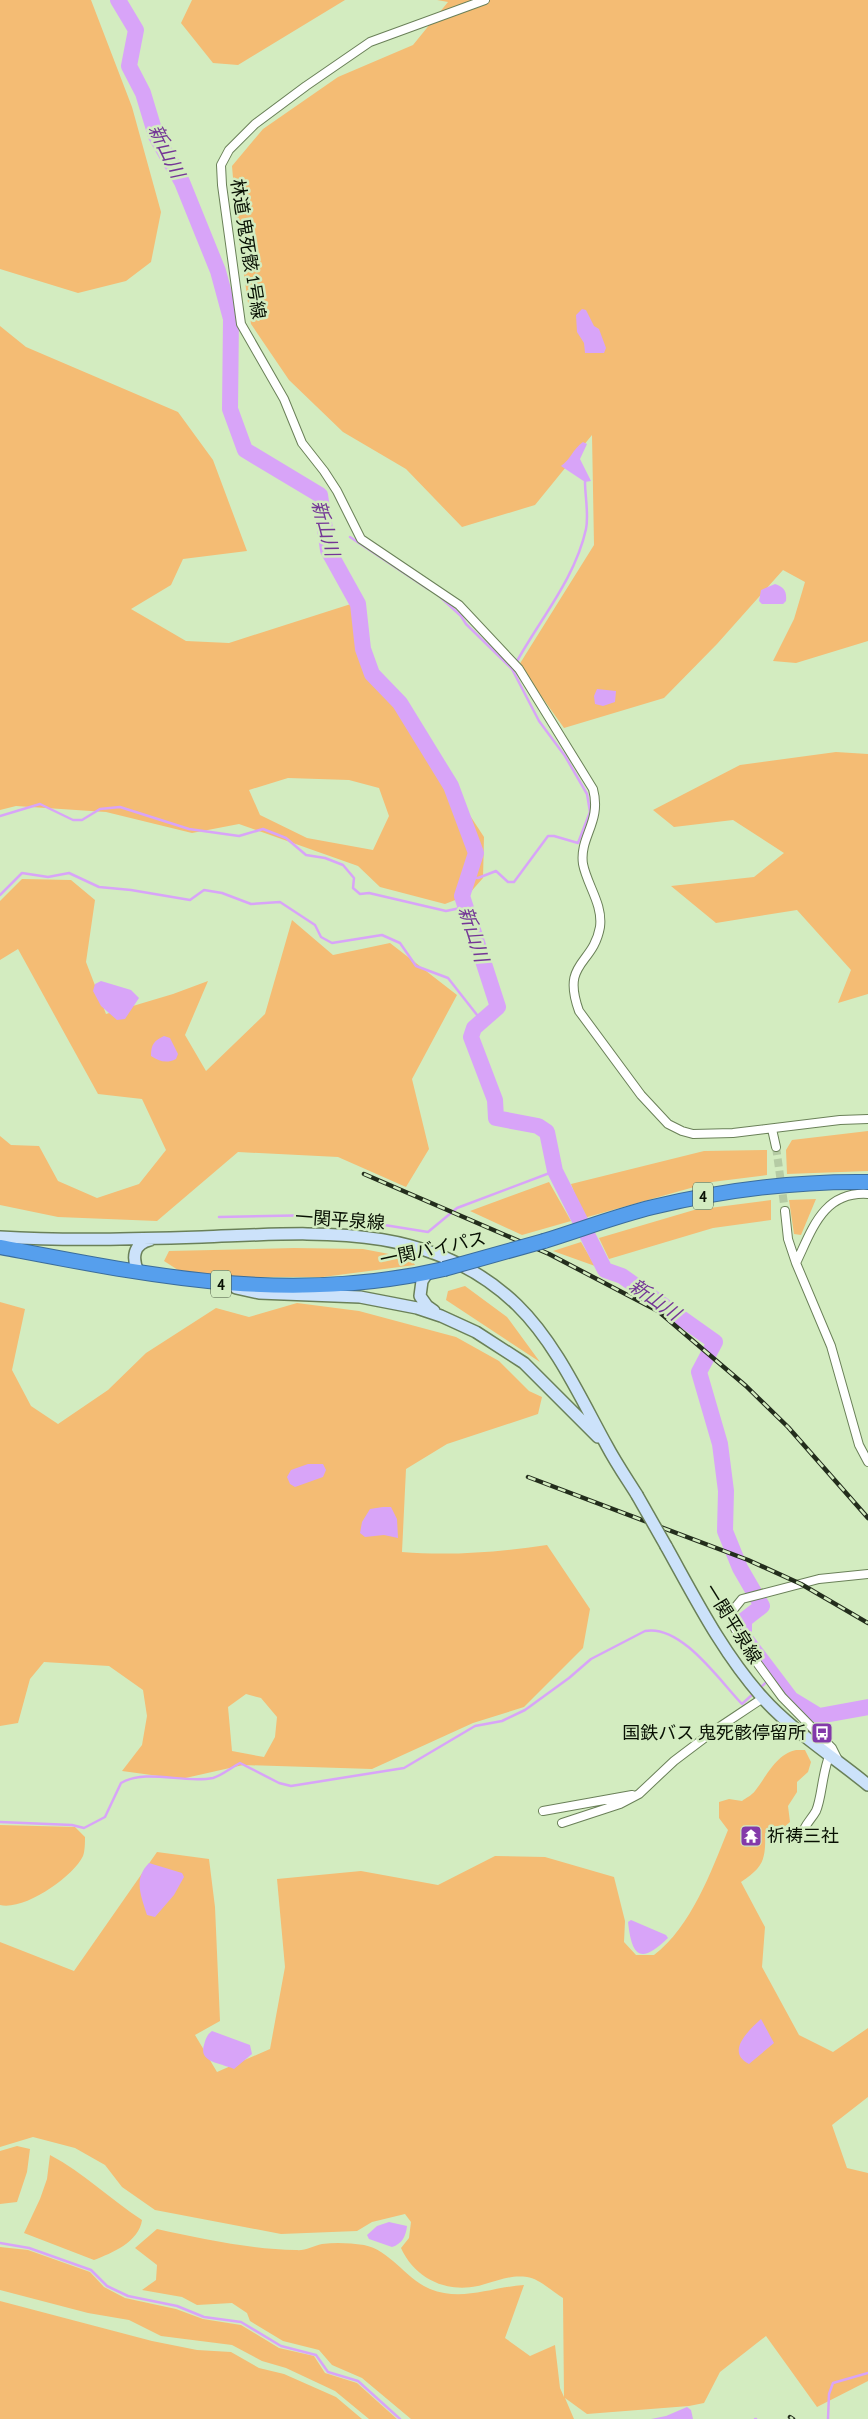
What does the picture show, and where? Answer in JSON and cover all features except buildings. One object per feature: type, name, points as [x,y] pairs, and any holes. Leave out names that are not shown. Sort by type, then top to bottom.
[{"type":"highway","name":"一関バイパス","points":[[0,1247],[138,1272],[221,1284],[309,1287],[403,1278],[444,1269],[544,1242],[651,1208],[708,1195],[756,1187],[868,1182]]},
{"type":"main road","name":"一関平泉線","points":[[0,1237],[48,1240],[297,1233],[347,1234],[397,1242],[431,1252],[473,1272],[518,1306],[560,1363],[587,1407],[608,1448],[637,1495],[707,1621],[740,1670],[763,1698],[868,1785]]},
{"type":"main road","points":[[138,1272],[134,1264],[136,1250],[142,1242],[154,1238]]},
{"type":"main road","name":"一関平泉線","points":[[426,1273],[422,1281],[420,1296],[427,1306],[441,1316]]},
{"type":"main road","name":"一関平泉線","points":[[221,1284],[259,1293],[360,1297],[400,1304],[441,1316],[476,1332],[524,1364],[608,1448]]},
{"type":"street","name":"林道 鬼死骸 1号線","points":[[485,0],[370,42],[255,124],[229,150],[221,165],[241,324],[284,399],[302,443],[337,491],[361,539],[459,605],[519,669],[593,790],[596,808],[583,849],[584,864],[599,909],[600,925],[596,940],[574,974],[573,992],[579,1011],[641,1095],[668,1124],[693,1134],[733,1133],[840,1120],[868,1119]]},
{"type":"street","points":[[772,1129],[776,1147]]},
{"type":"street","points":[[796,1263],[817,1218],[824,1209],[848,1195],[868,1194]]},
{"type":"street","points":[[785,1211],[788,1239],[796,1263],[831,1346],[859,1445],[868,1462]]},
{"type":"street","points":[[802,1835],[803,1828],[816,1810],[824,1766],[834,1758],[832,1748],[782,1697],[744,1645],[733,1625],[733,1610],[742,1599],[818,1580],[868,1574]]},
{"type":"street","points":[[562,1823],[620,1804],[638,1794],[674,1761],[715,1730],[763,1698]]},
{"type":"street","points":[[543,1811],[638,1794]]},
{"type":"shaded area","points":[[0,0],[91,0],[132,107],[161,212],[151,262],[126,281],[78,293],[0,269]]},
{"type":"shaded area","points":[[192,0],[345,0],[238,65],[213,63],[181,23]]},
{"type":"shaded area","points":[[437,0],[868,0],[868,641],[796,663],[773,661],[794,619],[805,582],[783,570],[717,644],[664,698],[564,728],[519,665],[594,545],[592,435],[535,505],[462,527],[406,469],[343,432],[289,380],[251,324],[237,225],[232,166],[263,129],[338,77],[413,45],[448,2]]},
{"type":"shaded area","points":[[582,309],[586,310],[594,326],[599,329],[606,348],[604,353],[585,353],[584,343],[577,332],[576,315]]},
{"type":"shaded area","points":[[0,326],[26,347],[178,412],[213,460],[247,551],[183,559],[171,585],[131,609],[186,641],[229,643],[354,603],[363,665],[402,701],[445,786],[467,811],[484,837],[483,878],[468,895],[445,904],[380,887],[358,866],[239,824],[192,833],[106,812],[16,806],[0,810]],"holes":[[[288,778],[349,780],[379,788],[389,816],[373,850],[307,838],[260,815],[249,790]]]},
{"type":"shaded area","points":[[583,442],[587,444],[580,459],[591,481],[585,482],[561,466]]},
{"type":"shaded area","points":[[775,584],[784,590],[786,601],[783,604],[762,604],[759,601],[761,590]]},
{"type":"shaded area","points":[[597,689],[616,691],[615,702],[603,706],[595,704],[594,696]]},
{"type":"shaded area","points":[[836,752],[868,754],[868,994],[838,1003],[851,970],[797,910],[716,923],[671,886],[754,877],[784,853],[733,820],[674,827],[653,810],[740,765]]},
{"type":"shaded area","points":[[22,879],[71,880],[95,900],[86,962],[106,1014],[173,994],[208,981],[185,1035],[206,1071],[265,1014],[292,920],[333,955],[390,943],[457,995],[412,1079],[429,1149],[406,1187],[338,1157],[238,1152],[157,1221],[58,1217],[0,1205],[0,1136],[11,1145],[39,1146],[58,1181],[97,1198],[139,1184],[166,1150],[142,1099],[98,1094],[18,949],[0,960],[0,901]]},
{"type":"shaded area","points":[[101,981],[131,990],[139,998],[125,1019],[117,1020],[101,1006],[93,991],[95,984]]},
{"type":"shaded area","points":[[164,1036],[170,1038],[178,1054],[176,1059],[163,1061],[151,1056],[154,1043]]},
{"type":"shaded area","points":[[868,1131],[868,1171],[787,1174],[786,1150],[792,1140]]},
{"type":"shaded area","points":[[767,1150],[767,1175],[712,1182],[584,1218],[571,1184],[704,1151]]},
{"type":"shaded area","points":[[549,1182],[571,1221],[522,1235],[470,1211]]},
{"type":"shaded area","points":[[816,1199],[801,1235],[794,1234],[789,1200]]},
{"type":"shaded area","points":[[771,1200],[771,1220],[713,1228],[609,1259],[599,1238],[694,1210]]},
{"type":"shaded area","points":[[581,1242],[595,1266],[553,1251]]},
{"type":"shaded area","points":[[294,1248],[363,1249],[410,1258],[415,1265],[323,1277],[233,1277],[178,1270],[164,1261],[169,1251]]},
{"type":"shaded area","points":[[465,1286],[507,1317],[540,1362],[446,1300],[448,1291]]},
{"type":"shaded area","points":[[0,1302],[25,1309],[12,1370],[31,1406],[58,1424],[108,1390],[146,1353],[216,1308],[249,1317],[297,1303],[359,1311],[456,1337],[499,1361],[529,1391],[542,1397],[538,1414],[447,1444],[406,1469],[402,1552],[474,1553],[547,1545],[590,1609],[583,1648],[524,1707],[473,1723],[372,1769],[243,1765],[181,1779],[122,1771],[142,1745],[147,1716],[143,1690],[109,1666],[44,1662],[30,1679],[18,1723],[0,1726]],"holes":[[[246,1694],[261,1698],[277,1717],[275,1737],[264,1757],[232,1751],[228,1707]]]},
{"type":"shaded area","points":[[308,1464],[323,1464],[326,1470],[323,1477],[295,1487],[290,1484],[287,1477],[291,1470]]},
{"type":"shaded area","points":[[391,1507],[397,1519],[398,1538],[384,1535],[365,1537],[360,1533],[362,1522],[370,1509]]},
{"type":"shaded area","points":[[796,1750],[805,1750],[811,1762],[808,1772],[797,1782],[797,1792],[788,1806],[790,1822],[783,1828],[765,1833],[765,1850],[762,1862],[754,1872],[741,1882],[765,1927],[762,1967],[799,2035],[833,2052],[868,2028],[868,2097],[832,2125],[847,2168],[868,2173],[868,2381],[817,2407],[766,2336],[720,2372],[704,2403],[689,2406],[587,2414],[565,2398],[574,2419],[411,2419],[362,2378],[332,2365],[319,2350],[283,2341],[250,2321],[247,2313],[232,2303],[197,2305],[182,2297],[142,2290],[156,2280],[157,2265],[135,2248],[157,2229],[261,2248],[299,2250],[322,2244],[364,2245],[390,2258],[421,2284],[442,2293],[477,2293],[524,2285],[505,2338],[530,2356],[555,2345],[560,2388],[564,2397],[563,2298],[541,2283],[527,2277],[510,2277],[472,2287],[460,2288],[447,2286],[425,2277],[416,2269],[401,2248],[409,2238],[411,2222],[405,2214],[372,2222],[357,2231],[281,2234],[155,2210],[122,2187],[105,2165],[75,2148],[33,2137],[0,2147],[0,1942],[74,1971],[157,1852],[209,1859],[215,1907],[220,2021],[195,2035],[217,2072],[270,2049],[285,1967],[277,1879],[361,1871],[438,1885],[495,1856],[545,1857],[614,1877],[625,1921],[624,1942],[636,1955],[654,1955],[679,1930],[707,1881],[728,1830],[719,1818],[719,1802],[729,1799],[742,1801],[755,1791],[782,1756]]},
{"type":"shaded area","points":[[0,1825],[75,1827],[85,1837],[83,1856],[69,1873],[47,1891],[22,1903],[0,1905]]},
{"type":"shaded area","points":[[149,1863],[182,1873],[184,1877],[174,1895],[155,1917],[147,1915],[140,1888],[141,1875]]},
{"type":"shaded area","points":[[631,1920],[666,1935],[668,1938],[651,1952],[639,1953],[635,1950],[632,1943],[628,1922]]},
{"type":"shaded area","points":[[761,2019],[774,2043],[749,2064],[742,2059],[739,2047],[746,2035]]},
{"type":"shaded area","points":[[212,2031],[250,2045],[252,2054],[234,2069],[212,2062],[204,2056],[203,2051],[206,2039]]},
{"type":"shaded area","points":[[17,2146],[30,2149],[27,2172],[17,2202],[0,2204],[0,2151]]},
{"type":"shaded area","points":[[50,2155],[74,2170],[142,2220],[136,2235],[124,2246],[94,2260],[24,2233],[47,2179]]},
{"type":"shaded area","points":[[389,2222],[407,2226],[406,2233],[401,2242],[392,2247],[369,2239],[367,2235],[377,2226]]},
{"type":"shaded area","points":[[0,2247],[28,2250],[90,2272],[104,2287],[125,2298],[176,2309],[203,2319],[241,2325],[279,2348],[314,2356],[325,2373],[357,2383],[397,2419],[369,2419],[335,2391],[286,2368],[262,2361],[232,2345],[161,2336],[129,2320],[88,2313],[0,2290]]},
{"type":"shaded area","points":[[0,2301],[152,2341],[197,2350],[231,2352],[259,2368],[284,2374],[336,2397],[362,2419],[0,2419]]},
{"type":"shaded area","points":[[687,2407],[691,2410],[693,2419],[651,2419],[666,2416]]},
{"type":"waterway","name":"新山川","points":[[118,0],[136,30],[129,66],[143,93],[156,136],[182,182],[218,271],[231,319],[230,409],[245,450],[320,495],[328,550],[358,604],[363,649],[372,674],[400,703],[451,786],[476,853],[462,896],[498,1007],[474,1028],[471,1037],[495,1100],[496,1118],[538,1126],[547,1132],[555,1171],[605,1270],[622,1276],[715,1342],[699,1372],[720,1444],[726,1491],[725,1531],[740,1568],[762,1606],[744,1620],[744,1637],[791,1699],[819,1716],[868,1707]]},
{"type":"waterway","points":[[516,663],[565,582],[581,547],[587,524],[585,482]]},
{"type":"waterway","points":[[350,537],[428,589]]},
{"type":"waterway","points":[[437,594],[512,669],[539,721],[565,756],[587,794],[590,812],[578,843],[548,836],[514,882],[508,882],[496,871],[478,878],[468,877]]},
{"type":"waterway","points":[[0,816],[40,804],[73,820],[82,820],[100,809],[120,807],[189,829],[239,836],[263,829],[286,838],[306,855],[325,858],[343,865],[354,878],[353,888],[360,894],[369,893],[446,911],[465,907]]},
{"type":"waterway","points":[[0,895],[22,873],[48,877],[69,873],[99,887],[131,890],[190,900],[204,890],[222,893],[251,904],[280,902],[315,925],[321,937],[332,943],[382,935],[400,943],[416,966],[448,978],[481,1020]]},
{"type":"waterway","points":[[219,1217],[322,1215],[428,1232],[457,1208],[555,1171]]},
{"type":"waterway","points":[[0,1822],[72,1825],[84,1828],[105,1817],[121,1783],[131,1779],[154,1776],[190,1779],[213,1778],[240,1763],[279,1783],[291,1786],[404,1768],[475,1726],[502,1721],[525,1710],[569,1678],[591,1659],[645,1631],[659,1631],[672,1636],[685,1645],[711,1669],[742,1704],[754,1693]]},
{"type":"waterway","points":[[760,1688],[773,1676]]},
{"type":"waterway","points":[[0,2243],[29,2248],[91,2270],[107,2286],[128,2296],[177,2306],[204,2317],[241,2322],[281,2346],[316,2355],[328,2372],[358,2381],[400,2419]]},
{"type":"waterway","points":[[828,2419],[829,2394],[833,2383],[868,2373]]},
{"type":"tunnel","points":[[776,1147],[785,1211]]},
{"type":"railway","points":[[364,1174],[549,1254],[658,1311],[746,1386],[788,1427],[868,1518]]},
{"type":"railway","points":[[528,1477],[748,1560],[801,1584],[868,1623]]},
{"type":"place","name":"国鉄バス 鬼死骸停留所","points":[[822,1733]]},
{"type":"place","name":"祈祷三社","points":[[751,1836]]}]
